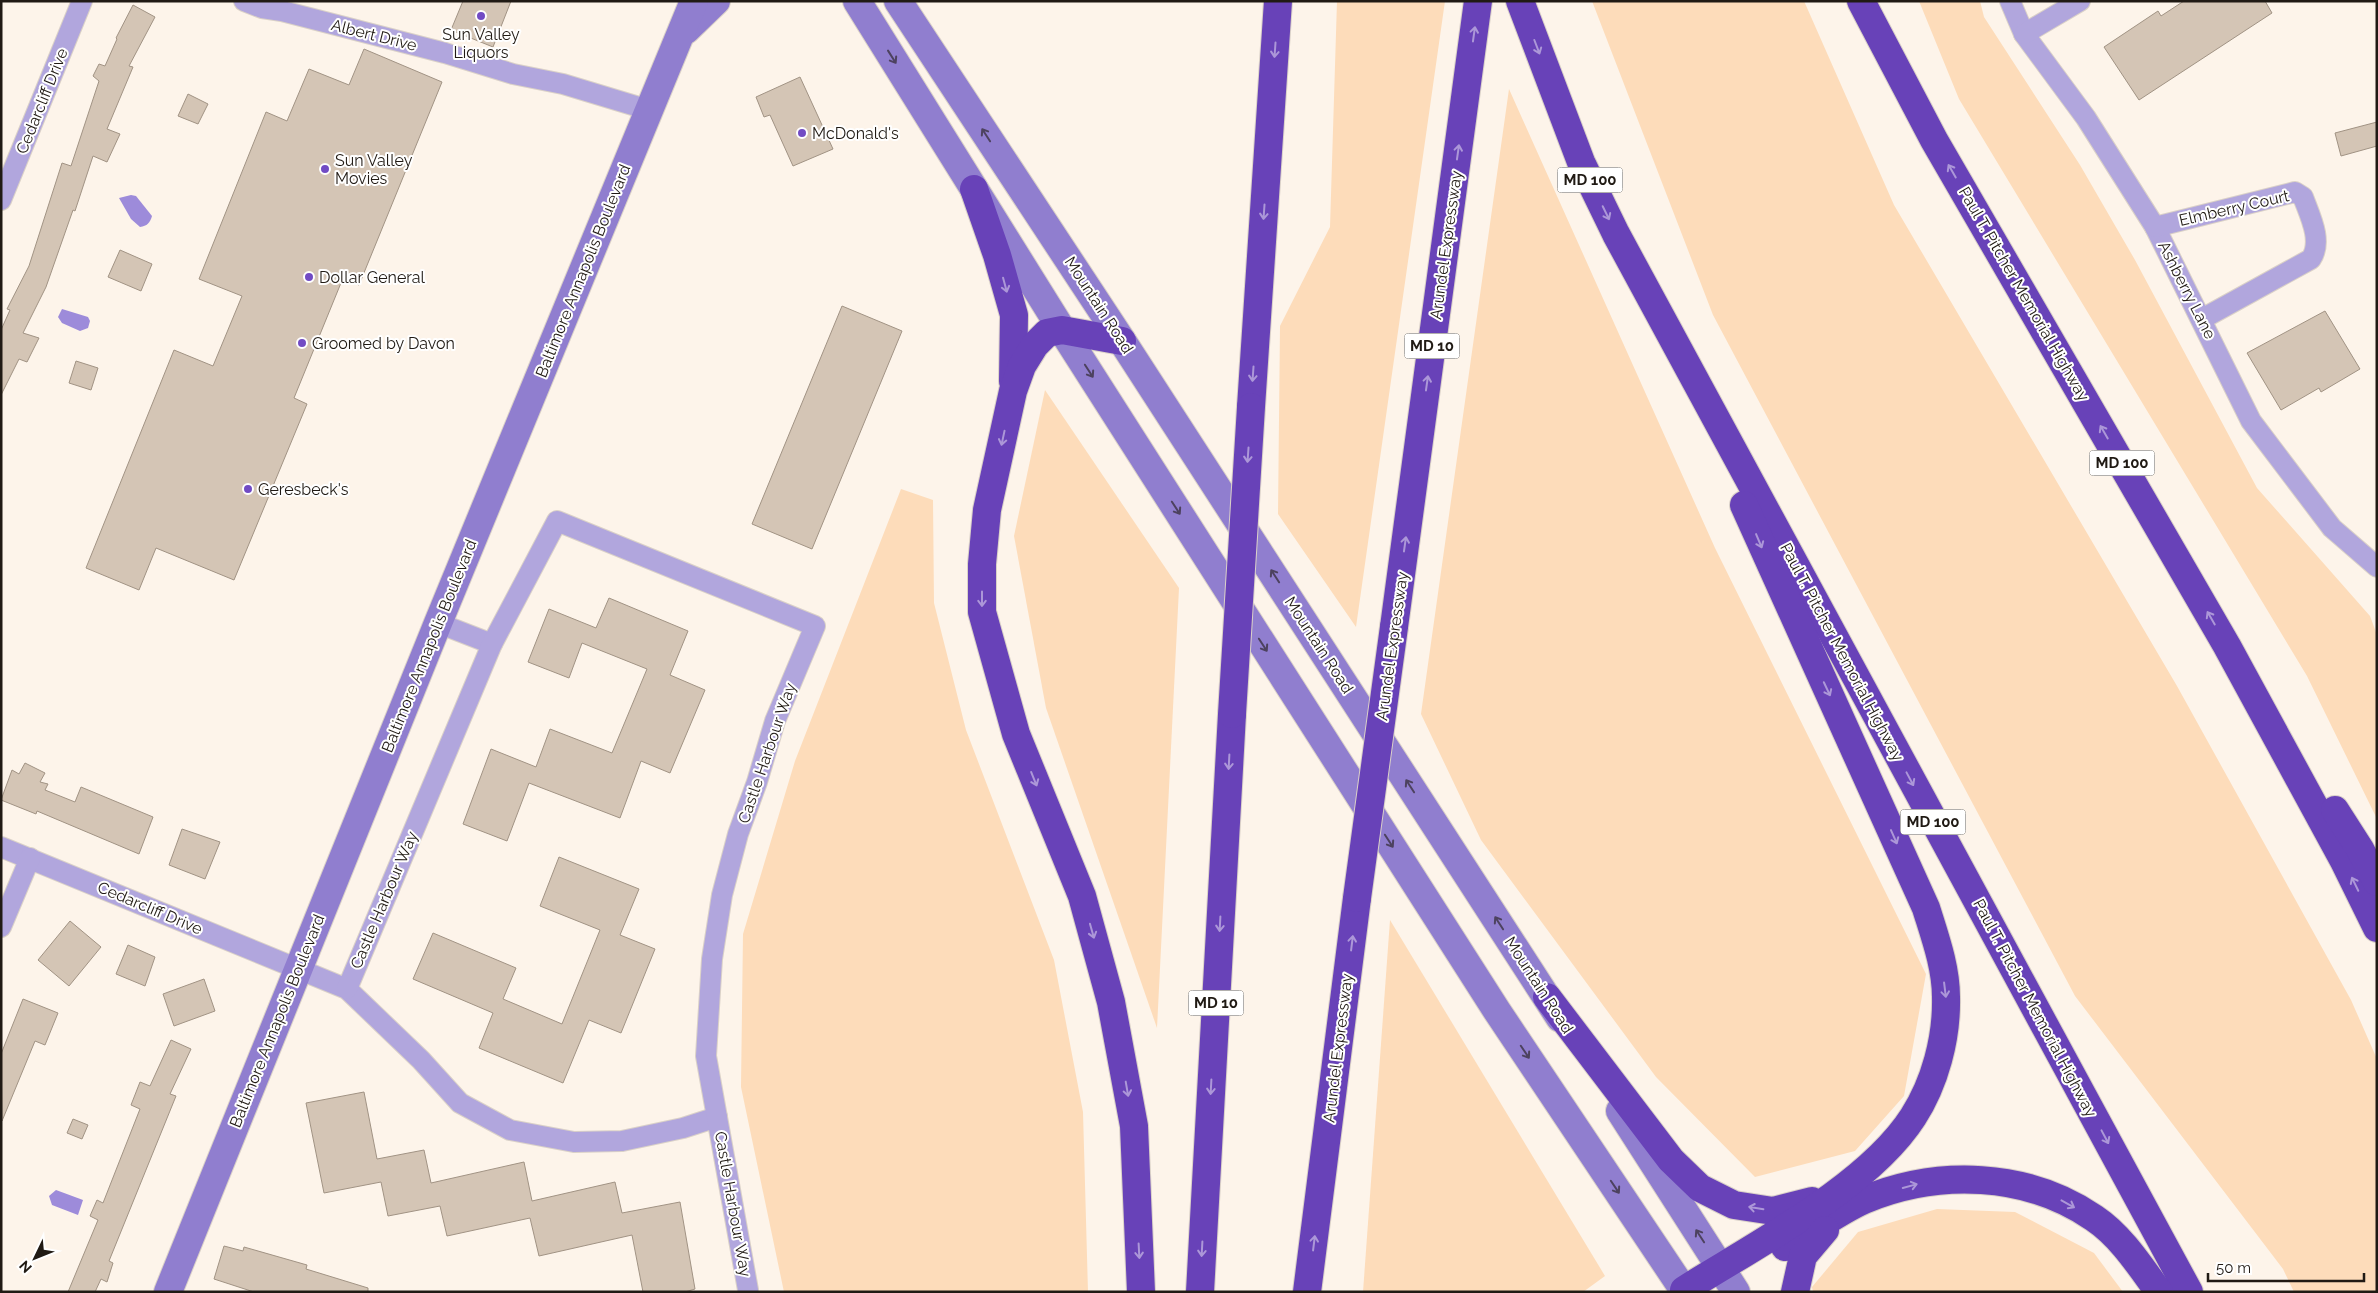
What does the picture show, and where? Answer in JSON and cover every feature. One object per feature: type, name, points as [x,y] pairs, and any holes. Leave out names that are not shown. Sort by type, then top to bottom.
[{"type":"highway","name":"MD 10","points":[[1200,1292],[1232,714],[1278,1]]},
{"type":"highway","name":"Arundel Expressway","points":[[1307,1292],[1357,898],[1478,1]]},
{"type":"highway","name":"Paul T. Pitcher Memorial Highway","points":[[1520,1],[1582,162],[1616,234],[1678,352],[2188,1292]]},
{"type":"highway","name":"Paul T. Pitcher Memorial Highway","points":[[1861,1],[1939,148],[2227,646],[2344,861],[2377,928]]},
{"type":"highway","points":[[974,189],[997,255],[1014,315],[1013,391]]},
{"type":"highway","points":[[1122,341],[1062,330],[1047,333],[1035,345],[1022,366],[1013,391],[987,510],[982,564],[982,612],[1016,734],[1082,896],[1112,1002],[1134,1126],[1141,1292]]},
{"type":"highway","points":[[1678,352],[1772,571],[1857,752],[1926,908],[1941,959],[1946,997],[1943,1040],[1932,1077],[1913,1116],[1857,1191],[1804,1256],[1795,1292]]},
{"type":"highway","points":[[2227,646],[2360,849],[2377,882]]},
{"type":"highway","points":[[1547,997],[1671,1160],[1700,1188],[1734,1205],[1772,1211],[1857,1191],[1955,1179],[2009,1182],[2054,1196],[2095,1218],[2129,1251],[2159,1292]]},
{"type":"highway","points":[[1711,1285],[1857,1191]]},
{"type":"main road","name":"Baltimore Annapolis Boulevard","points":[[168,1292],[438,623],[694,1]]},
{"type":"main road","points":[[680,37],[716,1]]},
{"type":"main road","points":[[844,1],[873,28]]},
{"type":"main road","points":[[856,1],[1062,330],[1497,1011],[1711,1285]]},
{"type":"main road","name":"Mountain Road","points":[[898,1],[1122,341],[1547,997],[1711,1285]]},
{"type":"street","name":"Cedarcliff Drive","points":[[1,200],[82,1]]},
{"type":"street","name":"Albert Drive","points":[[244,1],[262,8],[282,11],[446,53],[513,74],[563,84],[649,110]]},
{"type":"street","name":"Ashberry Lane","points":[[2010,1],[2024,34],[2086,118],[2155,227],[2251,421],[2332,528],[2377,567]]},
{"type":"street","points":[[2024,34],[2080,1]]},
{"type":"street","name":"Elmberry Court","points":[[2155,227],[2295,192],[2304,197],[2315,234],[2316,251],[2311,259],[2202,319]]},
{"type":"street","name":"Castle Harbour Way","points":[[346,989],[492,644],[557,521],[814,626],[774,721],[757,782],[738,834],[722,895],[712,959],[706,1056],[748,1290]]},
{"type":"street","points":[[438,623],[492,644]]},
{"type":"street","name":"Cedarcliff Drive","points":[[1,847],[298,969]]},
{"type":"street","points":[[1,928],[30,858]]},
{"type":"street","name":"Castle Harbour Way","points":[[298,969],[346,989],[420,1060],[460,1103],[510,1130],[574,1142],[622,1141],[683,1128],[718,1117]]},
{"type":"shaded area","points":[[1337,1],[1445,1],[1356,627],[1278,514],[1280,326],[1330,227]]},
{"type":"shaded area","points":[[1592,1],[1804,1],[1894,205],[2177,686],[2351,1000],[2377,1059],[2377,1292],[2294,1292],[2283,1269],[2075,996],[1713,315]]},
{"type":"shaded area","points":[[1919,1],[1980,1],[1984,17],[2080,165],[2135,260],[2257,488],[2370,616],[2377,635],[2377,819],[2307,676],[1959,99]]},
{"type":"shaded area","points":[[1509,89],[1715,548],[1926,974],[1904,1096],[1855,1151],[1755,1177],[1656,1077],[1481,840],[1421,714]]},
{"type":"shaded area","points":[[131,195],[136,196],[152,216],[145,226],[140,227],[131,219],[119,198]]},
{"type":"shaded area","points":[[62,309],[88,317],[90,321],[88,328],[80,331],[62,323],[58,317]]},
{"type":"shaded area","points":[[1045,390],[1179,588],[1157,1028],[1046,708],[1014,536]]},
{"type":"shaded area","points":[[901,489],[933,500],[934,603],[966,730],[1054,960],[1083,1112],[1088,1292],[784,1292],[741,1087],[743,934],[795,761]]},
{"type":"shaded area","points":[[1390,920],[1605,1276],[1583,1292],[1363,1292]]},
{"type":"shaded area","points":[[56,1190],[83,1200],[78,1215],[52,1205],[49,1196]]},
{"type":"shaded area","points":[[1937,1209],[2015,1212],[2094,1253],[2123,1292],[1813,1292],[1812,1287],[1858,1232]]},
{"type":"building","name":"Sun Valley Liquors","points":[[463,1],[511,1],[493,47],[451,30]]},
{"type":"building","points":[[2184,1],[2265,1],[2272,13],[2139,100],[2104,47],[2158,11],[2161,16]]},
{"type":"building","points":[[133,5],[155,17],[129,66],[133,67],[107,129],[120,134],[107,162],[93,156],[75,211],[73,210],[46,287],[23,333],[39,338],[27,362],[19,359],[1,395],[1,330],[10,310],[7,309],[29,266],[62,163],[71,166],[99,81],[93,76],[99,64],[105,66],[116,38]]},
{"type":"building","points":[[364,49],[442,82],[359,285],[343,278],[294,398],[307,404],[234,580],[156,548],[139,590],[86,568],[174,350],[213,366],[242,296],[199,279],[266,112],[287,121],[309,69],[349,85]]},
{"type":"building","name":"McDonald's","points":[[800,77],[833,149],[793,166],[770,115],[764,117],[756,97]]},
{"type":"building","points":[[188,94],[208,104],[198,124],[178,116]]},
{"type":"building","points":[[2377,122],[2377,146],[2341,156],[2335,133]]},
{"type":"building","points":[[120,250],[152,264],[141,291],[108,277]]},
{"type":"building","points":[[842,306],[902,331],[812,549],[752,524]]},
{"type":"building","points":[[2325,311],[2360,369],[2321,392],[2319,388],[2281,410],[2247,353]]},
{"type":"building","points":[[76,361],[98,368],[91,390],[69,383]]},
{"type":"building","points":[[609,598],[688,631],[670,675],[705,690],[670,773],[641,761],[620,818],[529,783],[507,841],[463,824],[491,749],[536,767],[550,729],[612,753],[647,669],[582,643],[569,678],[528,662],[549,609],[596,628]]},
{"type":"building","points":[[25,763],[45,773],[40,782],[48,784],[45,790],[75,802],[81,787],[153,817],[139,854],[37,811],[36,814],[1,800],[12,770],[19,774]]},
{"type":"building","points":[[182,829],[220,842],[205,879],[169,865]]},
{"type":"building","points":[[559,857],[639,889],[620,935],[655,949],[621,1033],[589,1020],[563,1083],[479,1048],[493,1013],[413,979],[433,933],[516,968],[503,999],[562,1024],[600,930],[540,906]]},
{"type":"building","points":[[70,921],[101,947],[69,986],[38,960]]},
{"type":"building","points":[[128,945],[155,957],[145,986],[116,974]]},
{"type":"building","points":[[204,979],[215,1011],[174,1026],[163,994]]},
{"type":"building","points":[[23,999],[58,1013],[45,1045],[35,1041],[2,1121],[1,1054]]},
{"type":"building","points":[[171,1040],[191,1049],[170,1094],[176,1096],[109,1261],[113,1263],[107,1282],[101,1279],[95,1292],[68,1292],[98,1220],[90,1216],[97,1200],[103,1203],[140,1109],[131,1105],[140,1082],[150,1086]]},
{"type":"building","points":[[364,1092],[377,1159],[424,1150],[431,1183],[524,1162],[532,1201],[615,1182],[622,1213],[680,1202],[695,1289],[685,1292],[643,1292],[632,1235],[539,1256],[530,1218],[447,1236],[440,1206],[388,1216],[381,1182],[324,1193],[306,1103]]},
{"type":"building","points":[[73,1119],[88,1125],[82,1139],[67,1133]]},
{"type":"building","points":[[224,1246],[243,1251],[244,1247],[307,1265],[306,1269],[368,1288],[368,1292],[254,1292],[214,1279]]},
{"type":"place","name":"Sun Valley Liquors","points":[[481,16]]},
{"type":"place","name":"McDonald's","points":[[802,133]]},
{"type":"place","name":"Sun Valley Movies","points":[[325,169]]},
{"type":"place","name":"Dollar General","points":[[309,277]]},
{"type":"place","name":"Groomed by Davon","points":[[302,343]]},
{"type":"place","name":"Geresbeck's","points":[[248,489]]}]
